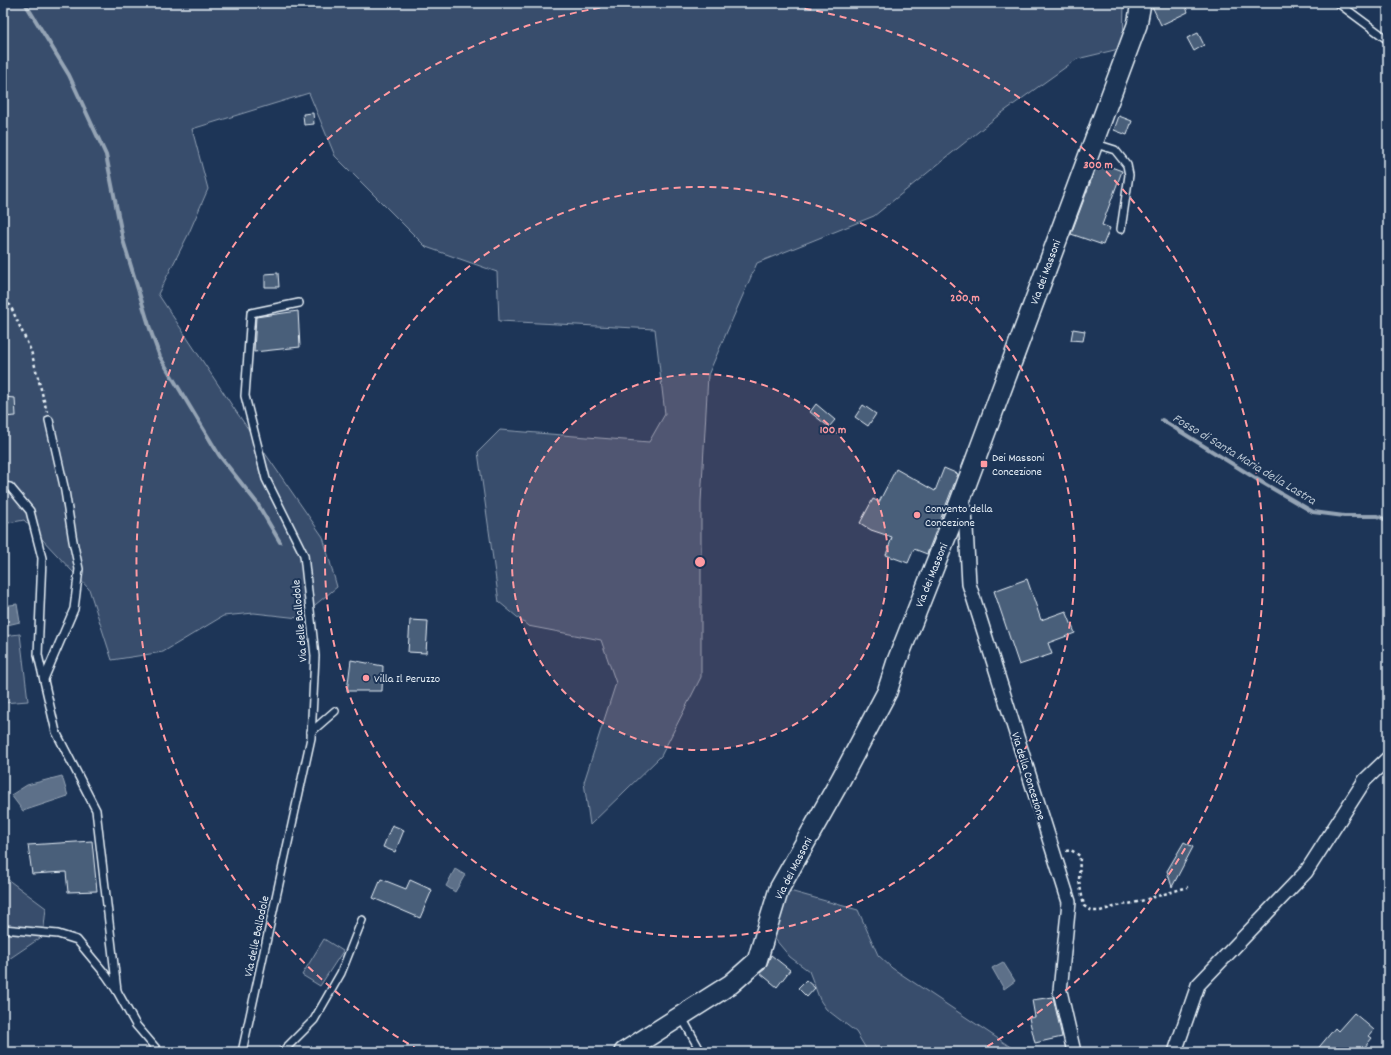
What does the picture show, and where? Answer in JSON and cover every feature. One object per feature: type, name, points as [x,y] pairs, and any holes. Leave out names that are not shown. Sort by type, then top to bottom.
[{"type":"street","name":"Via dei Massoni","points":[[624,1052],[731,984],[757,961],[779,889],[841,779],[887,692],[897,661],[959,504],[1137,25],[1141,3]]},
{"type":"street","name":"Via della Concezione","points":[[959,504],[964,510],[969,584],[1069,902],[1060,992],[1074,1052]]},
{"type":"street","points":[[1176,1052],[1198,984],[1306,872],[1365,780],[1388,758]]},
{"type":"lane","points":[[1338,3],[1388,40]]},
{"type":"lane","points":[[1093,143],[1115,150],[1127,165],[1129,175],[1121,229]]},
{"type":"lane","name":"Via delle Ballodole","points":[[242,1052],[311,732],[315,656],[304,555],[266,479],[245,396],[251,313],[299,303]]},
{"type":"lane","points":[[44,679],[74,609],[79,569],[65,491],[49,420]]},
{"type":"lane","points":[[3,486],[10,487],[30,511],[42,558],[38,655],[56,732],[96,810],[117,991]]},
{"type":"lane","points":[[311,732],[335,711]]},
{"type":"lane","points":[[282,1052],[314,1020],[341,973],[362,920]]},
{"type":"lane","points":[[3,929],[58,934],[77,940],[106,975],[117,991],[136,1025],[159,1052]]},
{"type":"lane","points":[[681,1016],[701,1052]]},
{"type":"path","points":[[3,301],[10,305],[31,351],[49,420]]},
{"type":"path","points":[[1053,852],[1071,850],[1080,856],[1079,881],[1084,906],[1092,911],[1100,911],[1134,903],[1188,887]]},
{"type":"shaded area","points":[[3,3],[1124,3],[1123,48],[1077,59],[999,115],[874,216],[757,263],[708,375],[701,502],[701,677],[661,756],[590,825],[584,782],[616,683],[601,640],[528,626],[499,602],[478,452],[500,430],[649,442],[665,414],[655,329],[499,321],[497,272],[426,247],[335,156],[309,93],[192,129],[208,189],[188,235],[158,294],[233,407],[323,537],[337,587],[299,618],[254,613],[223,616],[163,652],[112,660],[89,589],[24,520],[3,524]]},
{"type":"shaded area","points":[[17,604],[20,622],[3,626],[3,606]]},
{"type":"shaded area","points":[[20,634],[28,701],[3,703],[3,636]]},
{"type":"shaded area","points":[[62,776],[68,796],[23,811],[11,795],[27,785]]},
{"type":"shaded area","points":[[455,869],[465,875],[455,892],[446,886]]},
{"type":"shaded area","points":[[3,876],[46,908],[43,936],[3,963]]},
{"type":"shaded area","points":[[786,890],[858,910],[878,955],[892,968],[1016,1052],[868,1052],[856,1032],[826,1009],[820,1000],[809,971],[790,957],[775,939]]},
{"type":"shaded area","points":[[324,939],[343,951],[320,986],[302,975]]},
{"type":"shaded area","points":[[1003,962],[1015,981],[1004,989],[992,968]]},
{"type":"building","points":[[1152,3],[1184,3],[1188,12],[1161,25]]},
{"type":"building","points":[[1198,33],[1204,45],[1194,51],[1187,38]]},
{"type":"building","points":[[313,113],[314,124],[304,125],[303,114]]},
{"type":"building","points":[[1119,116],[1132,121],[1127,135],[1114,130]]},
{"type":"building","points":[[1098,162],[1122,171],[1102,225],[1110,228],[1103,245],[1071,234]]},
{"type":"building","points":[[278,273],[279,287],[265,287],[265,274]]},
{"type":"building","points":[[298,311],[300,347],[254,352],[256,317]]},
{"type":"building","points":[[1073,329],[1085,331],[1083,341],[1071,340]]},
{"type":"building","points":[[3,397],[15,398],[16,416],[3,417]]},
{"type":"building","points":[[816,404],[835,420],[829,427],[810,412]]},
{"type":"building","points":[[863,405],[876,414],[868,426],[855,417]]},
{"type":"building","name":"Convento della Concezione","points":[[944,468],[958,474],[927,554],[914,549],[908,563],[886,555],[892,537],[871,530],[860,523],[873,499],[879,502],[896,469],[935,491]]},
{"type":"building","points":[[1027,579],[1041,620],[1066,611],[1075,633],[1048,643],[1052,654],[1019,665],[994,591]]},
{"type":"building","points":[[410,620],[428,621],[426,653],[408,652]]},
{"type":"building","name":"Villa Il Peruzzo","points":[[351,660],[383,666],[382,691],[347,691]]},
{"type":"building","points":[[392,825],[404,830],[395,852],[383,847]]},
{"type":"building","points":[[92,841],[97,891],[68,892],[66,872],[32,874],[28,845]]},
{"type":"building","points":[[1184,842],[1193,847],[1172,887],[1167,871]]},
{"type":"building","points":[[381,879],[406,889],[410,880],[432,890],[420,918],[373,898]]},
{"type":"building","points":[[771,955],[790,970],[777,987],[760,973],[765,969]]},
{"type":"building","points":[[806,980],[815,988],[807,997],[798,988]]},
{"type":"building","points":[[1053,997],[1062,1037],[1035,1043],[1029,1018],[1035,1017],[1032,1000]]},
{"type":"building","points":[[1354,1013],[1374,1030],[1369,1036],[1372,1038],[1361,1052],[1315,1052],[1335,1028],[1338,1031]]},
{"type":"waterway","points":[[25,3],[69,75],[106,155],[123,240],[160,357],[219,455],[257,503],[280,542]]},
{"type":"waterway","name":"Fosso di Santa Maria della Lastra","points":[[1162,420],[1263,483],[1313,512],[1344,516],[1378,516],[1388,521]]},
{"type":"place","name":"Dei Massoni Concezione","points":[[984,464]]},
{"type":"place","name":"Convento della Concezione","points":[[917,515]]},
{"type":"place","name":"Villa Il Peruzzo","points":[[366,678]]}]
